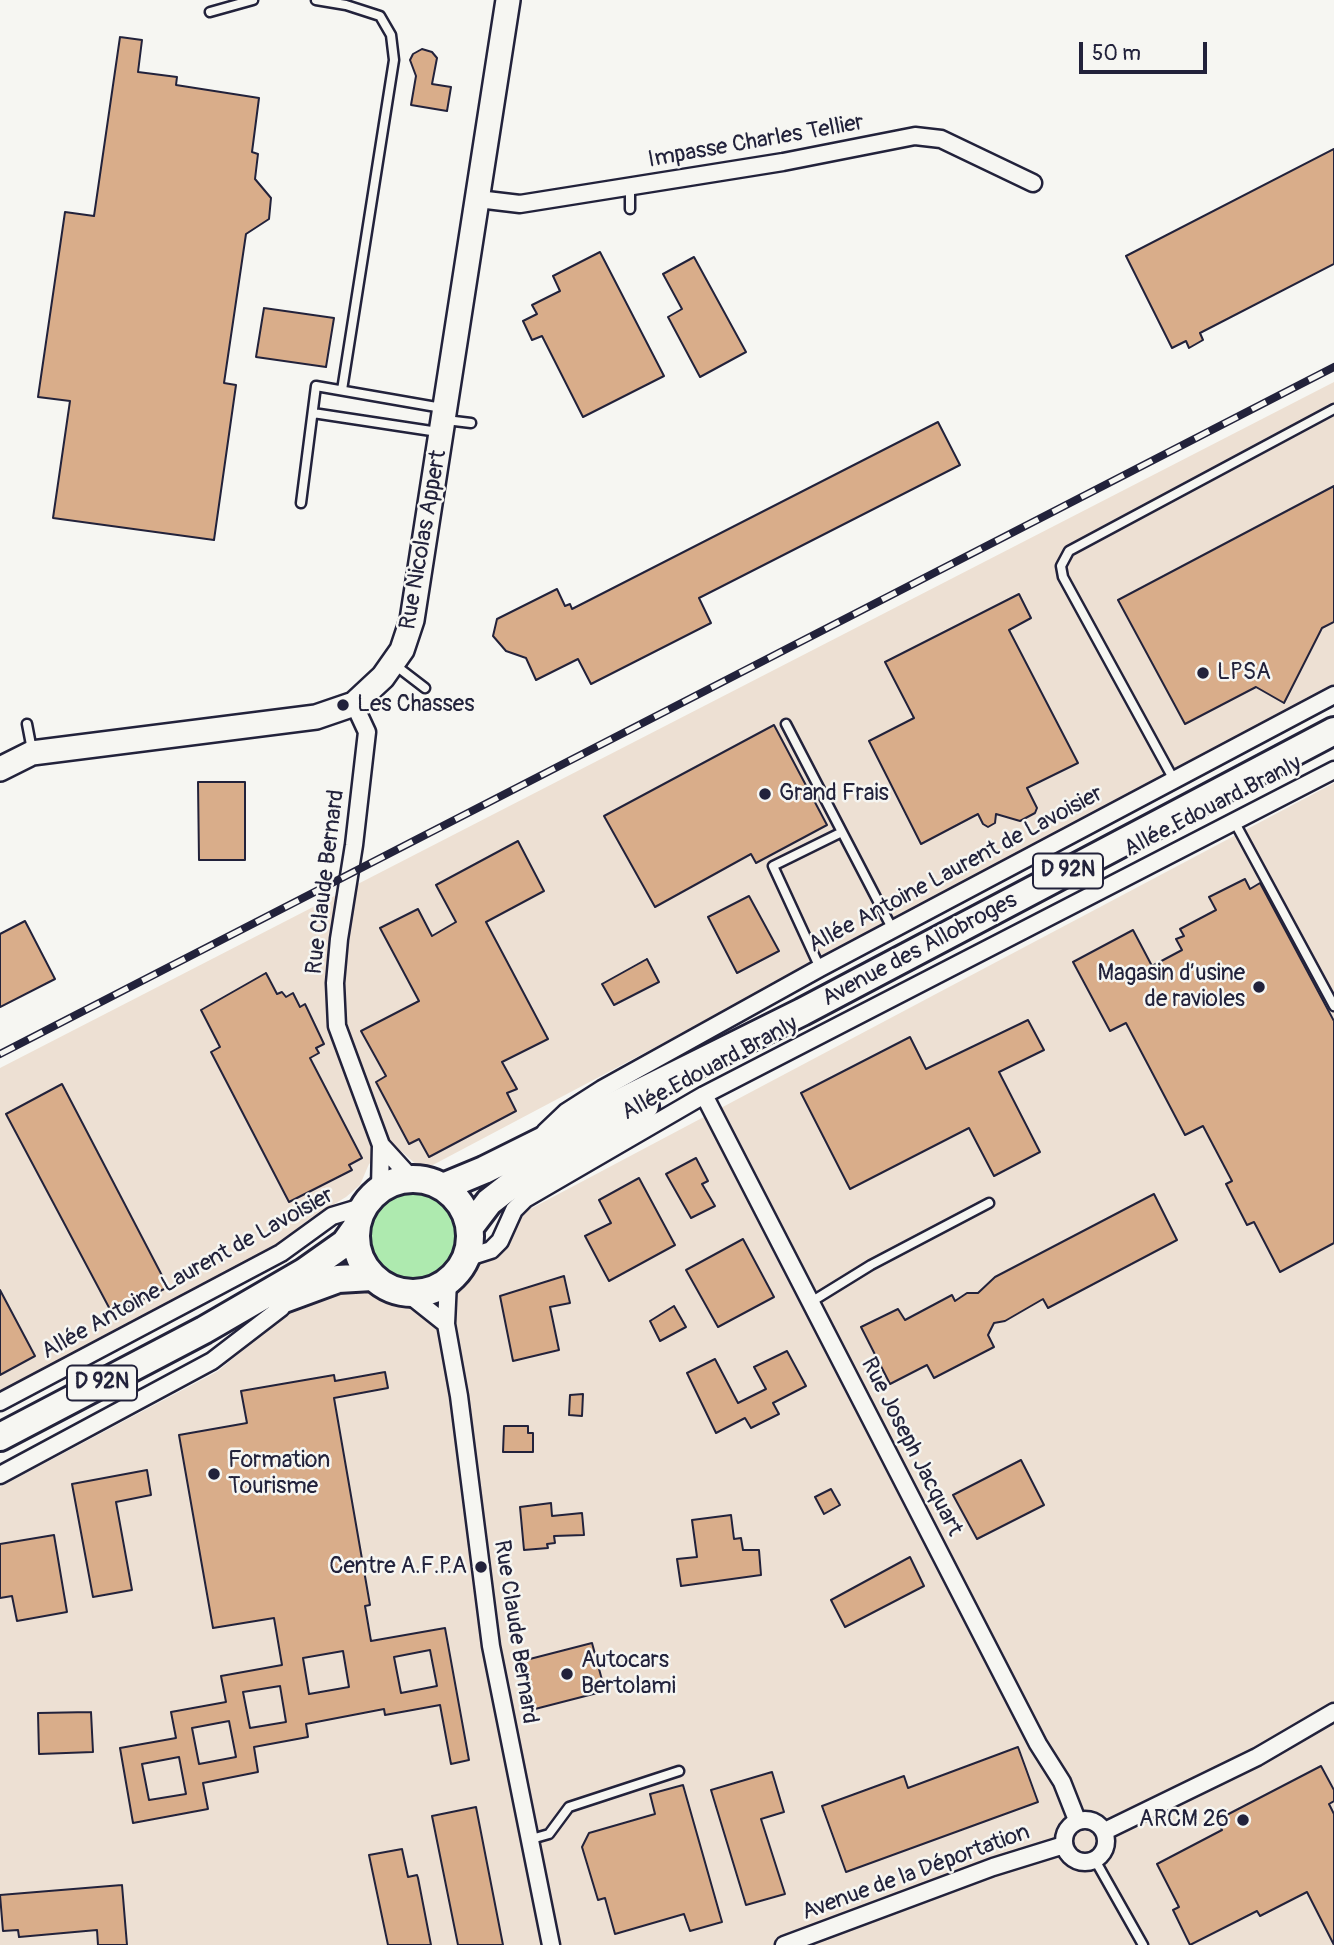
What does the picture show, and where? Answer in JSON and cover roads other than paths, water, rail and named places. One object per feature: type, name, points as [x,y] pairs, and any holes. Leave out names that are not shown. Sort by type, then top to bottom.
[{"type":"main road","name":"Avenue des Allobroges","points":[[470,1227],[489,1202],[598,1101],[802,1012],[1334,731]]},
{"type":"main road","name":"Avenue des Allobroges","points":[[443,1187],[536,1157],[719,1065],[802,1012]]},
{"type":"main road","points":[[411,1178],[443,1187],[465,1211],[470,1227],[466,1258],[448,1281],[436,1288],[407,1293],[394,1290],[372,1277],[358,1255],[366,1208],[411,1178]]},
{"type":"main road","name":"D 92N","points":[[0,1437],[204,1330],[321,1261],[345,1243],[366,1208]]},
{"type":"main road","name":"D 92N","points":[[204,1330],[338,1279],[372,1277]]},
{"type":"street","name":"Rue Nicolas Appert","points":[[0,769],[32,753],[316,717],[354,704],[383,677],[393,663],[409,635],[508,0]]},
{"type":"street","name":"Impasse Charles Tellier","points":[[478,199],[520,204],[783,162],[915,136],[940,139],[1033,183]]},
{"type":"street","name":"Allée Antoine Laurent de Lavoisier","points":[[598,1101],[820,968],[1334,695]]},
{"type":"street","name":"Rue Claude Bernard","points":[[354,704],[367,732],[354,845],[339,939],[335,983],[337,1026],[381,1145],[411,1178]]},
{"type":"street","name":"Allée Edouard Branly","points":[[466,1258],[491,1250],[500,1241],[514,1210],[525,1199],[704,1095],[1334,770]]},
{"type":"street","name":"Rue Joseph Jacquart","points":[[704,1095],[1038,1744],[1062,1782],[1077,1821]]},
{"type":"street","name":"Rue Claude Bernard","points":[[366,1208],[381,1145]]},
{"type":"street","name":"Allée Antoine Laurent de Lavoisier","points":[[0,1402],[281,1253],[332,1216],[366,1208]]},
{"type":"street","name":"Rue Claude Bernard","points":[[448,1281],[446,1324],[459,1396],[491,1646],[551,1945]]},
{"type":"street","points":[[407,1293],[446,1324]]},
{"type":"street","points":[[0,1475],[212,1361],[281,1308],[285,1299]]},
{"type":"street","points":[[1105,1831],[1332,1717]]},
{"type":"street","points":[[1093,1820],[1105,1831],[1105,1849],[1095,1860],[1076,1860],[1064,1844],[1069,1826],[1077,1821],[1093,1820]]},
{"type":"street","name":"Avenue de la Déportation","points":[[784,1945],[807,1941],[993,1867],[1064,1844]]},
{"type":"lane","points":[[210,12],[253,0]]},
{"type":"lane","points":[[316,0],[346,5],[380,16],[391,35],[394,60],[342,390]]},
{"type":"lane","points":[[630,186],[631,209]]},
{"type":"lane","points":[[301,503],[316,386],[342,390],[443,420]]},
{"type":"lane","points":[[1174,780],[1063,577],[1061,566],[1069,551],[1334,409]]},
{"type":"lane","points":[[313,413],[471,423]]},
{"type":"lane","points":[[393,663],[425,688]]},
{"type":"lane","points":[[27,724],[32,753]]},
{"type":"lane","points":[[786,724],[893,930]]},
{"type":"lane","points":[[1234,821],[1334,1006]]},
{"type":"lane","points":[[820,968],[773,866],[842,832]]},
{"type":"lane","points":[[811,1302],[871,1265],[989,1203]]},
{"type":"lane","points":[[528,1840],[550,1834],[569,1807],[679,1771]]},
{"type":"lane","points":[[1095,1860],[1143,1945]]},
{"type":"railway","points":[[0,1054],[1334,367]]},
{"type":"place","name":"LPSA","points":[[1203,673]]},
{"type":"place","name":"Les Chasses","points":[[343,705]]},
{"type":"place","name":"Grand Frais","points":[[765,794]]},
{"type":"place","name":"Magasin d’usine de ravioles","points":[[1259,987]]},
{"type":"place","name":"Formation Tourisme","points":[[214,1474]]},
{"type":"place","name":"Centre A.F.P.A","points":[[481,1567]]},
{"type":"place","name":"Autocars Bertolami","points":[[567,1674]]},
{"type":"place","name":"ARCM 26","points":[[1243,1820]]}]
